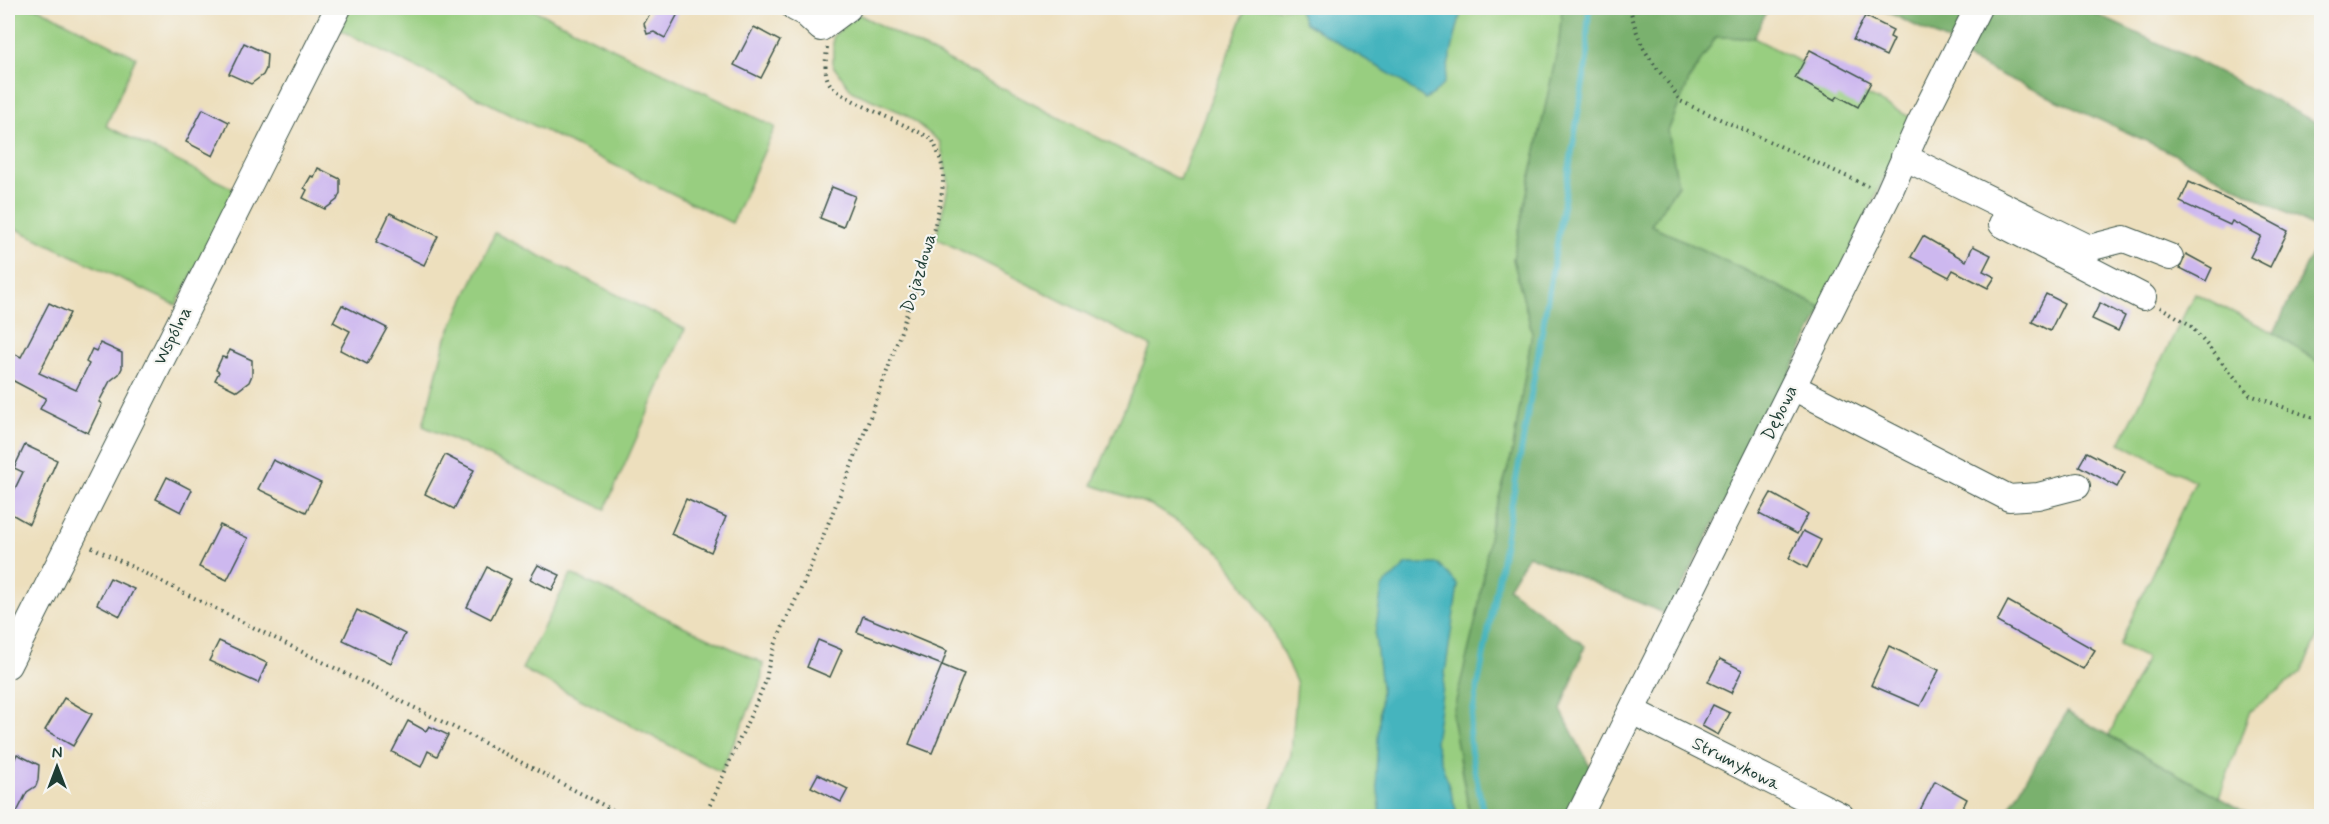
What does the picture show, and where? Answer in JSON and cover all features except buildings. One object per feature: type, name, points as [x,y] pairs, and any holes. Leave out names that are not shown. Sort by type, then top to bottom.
[{"type":"street","name":"Wspólna","points":[[8,665],[338,8]]},
{"type":"street","points":[[795,8],[805,13],[821,28],[848,8]]},
{"type":"street","name":"Dębowa","points":[[1579,816],[1888,195],[1900,164],[1978,8]]},
{"type":"street","points":[[1900,164],[2089,248],[2124,239],[2170,257]]},
{"type":"street","points":[[1900,164],[2143,297]]},
{"type":"street","points":[[1793,387],[2009,498],[2038,496],[2077,486]]},
{"type":"street","name":"Strumykowa","points":[[1632,711],[1841,816]]},
{"type":"path","points":[[1630,8],[1639,40],[1680,101],[1888,195]]},
{"type":"path","name":"Dojazdowa","points":[[705,816],[766,681],[768,662],[797,599],[890,369],[921,269],[944,178],[939,153],[932,140],[843,95],[830,84],[825,70],[826,34],[821,28]]},
{"type":"path","points":[[2143,297],[2189,324],[2250,395],[2322,421]]},
{"type":"path","points":[[72,537],[463,732],[624,816]]},
{"type":"green space","points":[[8,8],[38,8],[136,57],[106,126],[238,191],[176,305],[8,225],[8,81],[13,71],[8,68]]},
{"type":"green space","points":[[349,8],[530,8],[775,127],[732,223],[338,29]]},
{"type":"green space","points":[[1246,8],[1562,8],[1559,42],[1513,259],[1532,332],[1512,454],[1491,525],[1459,759],[1470,816],[1268,816],[1291,755],[1297,684],[1269,624],[1223,555],[1188,528],[1151,505],[1092,485],[1151,346],[936,238],[949,184],[940,142],[905,114],[853,92],[833,66],[833,36],[858,14],[1180,180]]},
{"type":"green space","points":[[1562,8],[1768,8],[1754,38],[1716,37],[1690,78],[1668,131],[1678,185],[1651,225],[1823,308],[1668,615],[1528,555],[1508,588],[1585,646],[1561,710],[1591,769],[1569,816],[1470,816],[1452,717],[1477,615],[1491,525],[1512,454],[1532,332],[1513,259],[1559,42]]},
{"type":"green space","points":[[1879,8],[1969,8],[1951,43]]},
{"type":"green space","points":[[1988,8],[2082,8],[2193,59],[2321,125],[2321,231],[2168,151],[1964,58]]},
{"type":"green space","points":[[1716,37],[1754,38],[1912,118],[1823,308],[1651,225],[1678,185],[1668,131],[1690,78]]},
{"type":"green space","points":[[495,233],[685,329],[605,509],[423,426],[446,338]]},
{"type":"green space","points":[[2321,234],[2322,364],[2274,333]]},
{"type":"green space","points":[[2195,293],[2274,333],[2321,364],[2321,628],[2301,673],[2250,711],[2219,798],[2109,735],[2146,658],[2119,645],[2195,481],[2120,443]]},
{"type":"green space","points":[[571,574],[763,663],[761,682],[721,772],[522,669]]},
{"type":"green space","points":[[2067,712],[2252,816],[2004,816]]},
{"type":"water","points":[[1298,8],[1462,8],[1444,83],[1434,94],[1425,99],[1395,77],[1305,23]]},
{"type":"water","points":[[1407,564],[1439,564],[1458,585],[1435,742],[1458,816],[1381,816],[1376,773],[1381,687],[1375,635],[1382,587]]},
{"type":"waterway","points":[[1484,816],[1469,732],[1560,222],[1588,52],[1589,8]]}]
